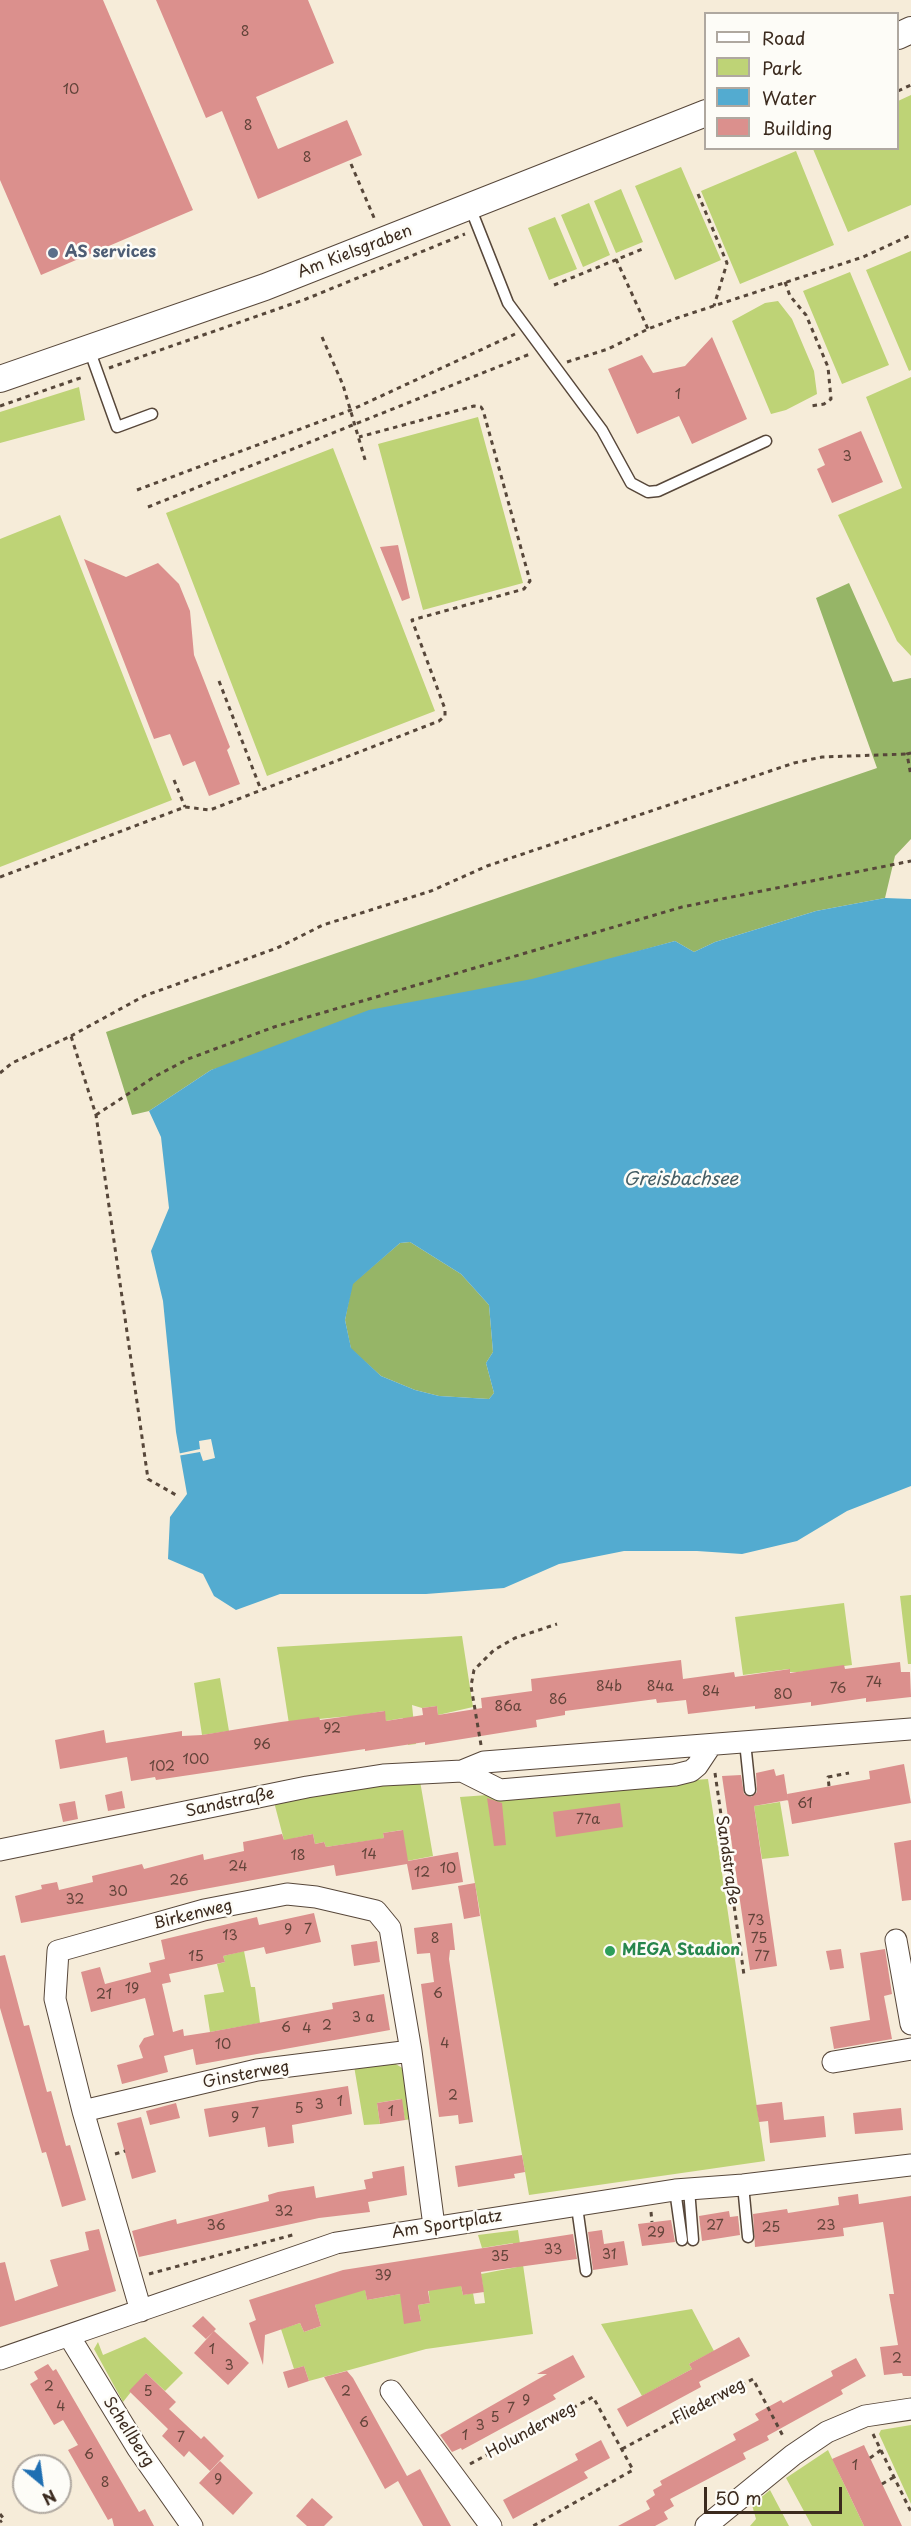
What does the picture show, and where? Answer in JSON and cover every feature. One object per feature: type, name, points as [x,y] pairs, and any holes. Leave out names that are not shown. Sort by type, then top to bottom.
[{"type":"street","name":"Am Kielsgraben","points":[[0,379],[246,295],[704,112]]},
{"type":"street","name":"Sandstraße","points":[[0,1850],[307,1787],[383,1775],[462,1771],[484,1762],[911,1728]]},
{"type":"street","name":"Sandstraße","points":[[462,1771],[500,1790],[675,1775],[683,1774],[697,1766],[711,1745]]},
{"type":"street","name":"Birkenweg","points":[[141,2311],[83,2111],[55,1999],[58,1951],[204,1910],[287,1894],[316,1897],[376,1911],[390,1928],[411,2051],[434,2226]]},
{"type":"street","points":[[896,1940],[911,2024]]},
{"type":"street","points":[[833,2062],[911,2049]]},
{"type":"street","name":"Ginsterweg","points":[[83,2111],[257,2070],[411,2051]]},
{"type":"street","name":"Am Sportplatz","points":[[0,2359],[336,2243],[434,2226],[578,2207],[682,2190],[743,2186],[911,2165]]},
{"type":"street","name":"Schellberg","points":[[69,2336],[138,2449],[192,2526]]},
{"type":"street","points":[[391,2391],[491,2526]]},
{"type":"street","points":[[706,2526],[793,2455],[827,2432],[865,2416],[911,2409]]},
{"type":"lane","points":[[470,207],[508,303],[602,430],[624,472],[640,489],[648,492],[669,487],[766,441]]},
{"type":"lane","points":[[89,350],[117,427],[152,414]]},
{"type":"lane","points":[[745,1742],[750,1790]]},
{"type":"lane","points":[[743,2186],[748,2237]]},
{"type":"lane","points":[[682,2190],[687,2240]]},
{"type":"lane","points":[[578,2207],[585,2271]]},
{"type":"path","points":[[351,164],[384,241]]},
{"type":"path","points":[[698,194],[727,263],[714,306]]},
{"type":"path","points":[[556,366],[608,349],[648,329],[873,253],[911,235]]},
{"type":"path","points":[[554,285],[645,248]]},
{"type":"path","points":[[616,259],[648,329]]},
{"type":"path","points":[[785,282],[790,296],[806,315],[828,367],[831,399],[824,404],[811,406]]},
{"type":"path","points":[[137,490],[351,410],[528,328]]},
{"type":"path","points":[[322,337],[344,385],[366,464]]},
{"type":"path","points":[[148,507],[356,426],[543,349]]},
{"type":"path","points":[[0,877],[184,807],[210,810],[443,718],[445,709],[412,620],[524,589],[529,584],[481,407],[474,406],[359,437]]},
{"type":"path","points":[[219,681],[261,790]]},
{"type":"path","points":[[0,1073],[12,1063],[144,996],[278,948],[323,925],[431,891],[487,867],[794,763],[822,757],[909,753],[911,776]]},
{"type":"path","points":[[174,780],[184,807]]},
{"type":"path","points":[[96,1115],[154,1077],[188,1059],[274,1027],[682,907],[911,861]]},
{"type":"path","points":[[71,1035],[96,1115],[148,1479],[176,1495]]},
{"type":"path","points":[[484,1762],[471,1686],[474,1670],[494,1650],[515,1638],[558,1624]]},
{"type":"path","name":"Sandstraße","points":[[711,1745],[744,1975]]},
{"type":"path","points":[[829,1786],[828,1777],[849,1773]]},
{"type":"path","points":[[107,2156],[124,2151]]},
{"type":"path","points":[[141,2276],[297,2234]]},
{"type":"path","name":"Fliederweg","points":[[622,2449],[753,2379],[793,2455]]},
{"type":"path","name":"Holunderweg","points":[[453,2474],[593,2397],[633,2470],[533,2526]]},
{"type":"path","points":[[865,2416],[911,2512]]},
{"type":"path","points":[[870,2458],[881,2450]]},
{"type":"path","points":[[882,2484],[894,2477]]},
{"type":"path","points":[[0,2514],[4,2519],[0,2522]]},
{"type":"green space","points":[[911,95],[911,205],[848,232],[813,150],[899,150],[899,101]]},
{"type":"green space","points":[[796,151],[834,245],[740,284],[701,191]]},
{"type":"green space","points":[[681,167],[721,260],[675,280],[635,186]]},
{"type":"green space","points":[[621,189],[643,242],[616,253],[594,201]]},
{"type":"green space","points":[[589,203],[610,255],[583,267],[561,215]]},
{"type":"green space","points":[[555,217],[577,269],[549,280],[528,228]]},
{"type":"green space","points":[[911,251],[911,370],[909,371],[866,270]]},
{"type":"green space","points":[[850,272],[889,365],[842,384],[803,291]]},
{"type":"green space","points":[[778,301],[792,319],[814,371],[817,394],[786,410],[771,414],[732,321],[765,303]]},
{"type":"green space","points":[[911,377],[911,656],[897,641],[838,515],[902,488],[866,397]]},
{"type":"green space","points":[[79,387],[85,420],[0,443],[0,412]]},
{"type":"green space","points":[[478,417],[523,583],[423,610],[378,444]]},
{"type":"green space","points":[[333,448],[435,711],[267,776],[166,513]]},
{"type":"green space","points":[[60,515],[172,800],[0,867],[0,539]]},
{"type":"green space","points":[[849,583],[893,682],[911,678],[911,839],[895,856],[885,898],[816,911],[715,942],[694,952],[675,941],[211,1070],[149,1111],[132,1115],[106,1032],[877,768],[816,598]]},
{"type":"green space","points":[[410,1242],[461,1274],[489,1305],[493,1352],[486,1363],[494,1393],[489,1399],[439,1396],[415,1390],[381,1376],[351,1349],[345,1320],[352,1284],[400,1243]]},
{"type":"green space","points":[[911,1595],[911,1664],[908,1664],[900,1596]]},
{"type":"green space","points":[[844,1603],[852,1665],[799,1672],[790,1672],[789,1669],[743,1675],[735,1617]]},
{"type":"green space","points":[[462,1636],[473,1707],[438,1715],[437,1706],[422,1708],[412,1705],[416,1744],[408,1745],[403,1718],[386,1721],[384,1711],[360,1715],[353,1734],[350,1716],[298,1721],[292,1743],[277,1647]]},
{"type":"green space","points":[[220,1678],[229,1731],[202,1735],[194,1683]]},
{"type":"green space","name":"MEGA Stadion","points":[[708,1779],[765,2161],[529,2195],[460,1797]]},
{"type":"green space","points":[[420,1781],[433,1856],[407,1861],[402,1830],[383,1833],[384,1838],[380,1839],[326,1847],[324,1842],[315,1844],[313,1834],[295,1838],[285,1844],[274,1802],[305,1794]]},
{"type":"green space","points":[[780,1802],[789,1856],[762,1859],[754,1806]]},
{"type":"green space","points":[[244,1951],[251,1987],[255,1987],[260,2023],[210,2032],[204,1995],[224,1992],[217,1964],[225,1962],[223,1956]]},
{"type":"green space","points":[[394,2063],[404,2069],[412,2119],[405,2120],[401,2099],[377,2103],[380,2124],[364,2125],[354,2066]]},
{"type":"green space","points":[[518,2230],[533,2334],[426,2349],[309,2381],[304,2366],[294,2369],[281,2329],[300,2323],[304,2332],[321,2326],[315,2305],[364,2283],[367,2300],[400,2294],[421,2321],[418,2305],[430,2303],[428,2286],[461,2286],[463,2295],[473,2293],[475,2304],[485,2303],[481,2274],[517,2267],[513,2243],[482,2248],[478,2235]]},
{"type":"green space","points":[[692,2309],[714,2351],[689,2364],[692,2369],[642,2396],[601,2324]]},
{"type":"green space","points":[[145,2337],[183,2373],[165,2391],[146,2373],[123,2402],[94,2349],[98,2342],[103,2355]]},
{"type":"green space","points":[[911,2425],[911,2504],[879,2434],[881,2430]]},
{"type":"green space","points":[[828,2450],[864,2526],[812,2526],[786,2478]]},
{"type":"green space","points":[[770,2490],[789,2526],[750,2526],[756,2519],[752,2505]]},
{"type":"water","name":"Greisbachsee","points":[[885,898],[911,899],[911,1486],[847,1511],[797,1541],[742,1554],[697,1551],[624,1551],[559,1564],[504,1588],[426,1594],[280,1594],[236,1610],[214,1596],[203,1574],[168,1559],[170,1517],[187,1494],[176,1432],[163,1301],[151,1251],[169,1208],[161,1137],[149,1111],[211,1070],[369,1010],[532,979],[675,941],[694,952],[715,942],[816,911]],"holes":[[[410,1242],[461,1274],[489,1305],[493,1352],[486,1363],[494,1393],[489,1399],[439,1396],[415,1390],[381,1376],[351,1348],[345,1320],[353,1284],[400,1243]]]},
{"type":"pier","points":[[211,1439],[215,1458],[203,1461],[200,1452],[177,1456],[177,1454],[200,1449],[199,1441]]},
{"type":"building","points":[[0,0],[103,0],[193,210],[41,275],[0,180]]},
{"type":"building","points":[[156,0],[308,0],[334,63],[256,97],[278,149],[347,120],[362,155],[258,199],[222,111],[206,118]]},
{"type":"building","points":[[712,337],[747,419],[692,444],[679,416],[637,434],[608,369],[642,355],[653,373],[685,366]]},
{"type":"building","points":[[861,431],[883,482],[832,503],[817,469],[825,465],[818,449]]},
{"type":"building","points":[[398,545],[410,598],[402,601],[380,547]]},
{"type":"building","points":[[84,559],[126,577],[158,563],[179,584],[190,611],[194,655],[230,747],[227,750],[240,784],[209,796],[195,761],[183,766],[170,734],[154,739]]},
{"type":"building","points":[[681,1660],[683,1679],[734,1672],[735,1677],[790,1669],[790,1673],[844,1665],[845,1669],[900,1662],[901,1672],[910,1672],[911,1697],[866,1702],[866,1698],[811,1706],[811,1702],[755,1709],[755,1706],[688,1714],[686,1700],[657,1703],[656,1699],[565,1711],[565,1715],[536,1720],[537,1727],[425,1745],[425,1742],[365,1751],[365,1749],[156,1780],[155,1777],[131,1781],[127,1757],[60,1769],[55,1740],[104,1730],[106,1743],[182,1731],[182,1736],[202,1735],[319,1717],[320,1720],[385,1711],[386,1721],[423,1715],[422,1708],[437,1706],[438,1715],[482,1708],[481,1698],[532,1691],[531,1679]]},
{"type":"building","points":[[904,1764],[911,1803],[792,1824],[787,1794],[870,1779],[869,1771]]},
{"type":"building","points":[[774,1769],[776,1776],[784,1774],[788,1800],[754,1806],[777,1966],[750,1970],[722,1776],[741,1775],[744,1794],[751,1797],[757,1792],[756,1773]]},
{"type":"building","points":[[122,1791],[125,1808],[108,1811],[105,1795]]},
{"type":"building","points":[[487,1798],[502,1803],[506,1845],[494,1846]]},
{"type":"building","points":[[75,1801],[78,1819],[63,1822],[59,1804]]},
{"type":"building","points":[[620,1803],[623,1827],[556,1837],[553,1812]]},
{"type":"building","points":[[403,1830],[408,1861],[458,1852],[463,1882],[412,1890],[407,1864],[336,1876],[334,1865],[21,1923],[15,1896],[42,1889],[41,1885],[57,1882],[59,1890],[93,1882],[92,1876],[142,1864],[144,1869],[203,1854],[204,1860],[244,1851],[243,1842],[282,1834],[284,1840],[313,1834],[315,1844],[324,1842],[326,1847],[384,1838],[383,1833]]},
{"type":"building","points":[[911,1840],[911,1900],[902,1901],[894,1843]]},
{"type":"building","points":[[475,1883],[480,1916],[464,1919],[458,1886]]},
{"type":"building","points":[[314,1913],[321,1942],[266,1954],[264,1947],[223,1956],[225,1962],[169,1974],[171,1982],[162,1984],[173,2032],[183,2029],[184,2036],[210,2032],[333,2009],[332,2003],[384,1994],[390,2030],[196,2065],[193,2049],[164,2056],[168,2072],[122,2084],[117,2065],[143,2058],[139,2046],[144,2038],[154,2035],[145,1998],[91,2012],[81,1972],[100,1967],[105,1984],[151,1972],[149,1963],[165,1959],[161,1940],[257,1917],[259,1925]]},
{"type":"building","points":[[452,1923],[455,1950],[450,1950],[449,1959],[473,2122],[459,2124],[458,2115],[439,2117],[421,1984],[434,1982],[430,1953],[417,1954],[414,1928]]},
{"type":"building","points":[[377,1941],[380,1962],[354,1966],[351,1945]]},
{"type":"building","points":[[841,1949],[844,1968],[830,1970],[826,1951]]},
{"type":"building","points":[[885,1949],[892,1994],[884,1996],[892,2039],[834,2049],[830,2027],[870,2020],[860,1953]]},
{"type":"building","points":[[5,1955],[24,2026],[29,2025],[47,2092],[51,2091],[66,2146],[70,2145],[86,2200],[62,2207],[46,2152],[42,2153],[0,2008],[0,1956]]},
{"type":"building","points":[[348,2086],[352,2114],[292,2125],[294,2143],[268,2147],[265,2127],[209,2137],[204,2109]]},
{"type":"building","points":[[402,2099],[405,2120],[380,2124],[377,2103]]},
{"type":"building","points":[[782,2102],[784,2120],[824,2116],[826,2137],[770,2143],[768,2121],[759,2122],[756,2105]]},
{"type":"building","points":[[176,2103],[180,2118],[150,2125],[146,2111]]},
{"type":"building","points":[[901,2108],[903,2130],[855,2134],[853,2113]]},
{"type":"building","points":[[141,2117],[156,2172],[132,2179],[117,2123]]},
{"type":"building","points":[[522,2155],[525,2172],[514,2174],[515,2178],[458,2187],[455,2166]]},
{"type":"building","points":[[404,2166],[407,2195],[368,2202],[370,2212],[319,2218],[139,2257],[132,2231],[176,2219],[177,2224],[269,2201],[268,2195],[278,2192],[314,2186],[316,2198],[366,2189],[364,2180],[373,2178],[372,2172]]},
{"type":"building","points":[[858,2194],[859,2204],[911,2196],[911,2376],[903,2376],[902,2373],[884,2375],[880,2347],[898,2345],[889,2294],[894,2294],[883,2222],[843,2228],[844,2236],[755,2247],[753,2214],[787,2209],[788,2213],[839,2205],[838,2197]]},
{"type":"building","points":[[729,2211],[730,2217],[738,2216],[740,2235],[702,2241],[699,2216]]},
{"type":"building","points":[[671,2220],[675,2242],[642,2246],[638,2224]]},
{"type":"building","points":[[99,2229],[116,2291],[0,2327],[0,2263],[5,2262],[15,2301],[58,2286],[50,2260],[89,2250],[85,2232]]},
{"type":"building","points":[[602,2230],[604,2244],[624,2241],[628,2265],[593,2270],[588,2232]]},
{"type":"building","points":[[573,2234],[577,2259],[481,2272],[484,2292],[463,2295],[461,2286],[428,2291],[430,2303],[418,2305],[421,2321],[404,2324],[400,2294],[367,2300],[365,2290],[315,2305],[321,2326],[304,2332],[300,2323],[265,2335],[263,2365],[249,2323],[256,2320],[249,2300],[343,2270]]},
{"type":"building","points":[[203,2316],[216,2329],[206,2339],[192,2326]]},
{"type":"building","points":[[214,2331],[249,2363],[228,2385],[194,2353]]},
{"type":"building","points":[[739,2337],[750,2356],[699,2382],[701,2387],[627,2427],[617,2409],[692,2369],[689,2364]]},
{"type":"building","points":[[573,2355],[585,2377],[553,2395],[556,2399],[462,2450],[461,2448],[452,2452],[440,2435],[547,2374],[537,2374]]},
{"type":"building","points":[[856,2358],[866,2376],[841,2390],[843,2394],[767,2436],[769,2440],[743,2453],[746,2459],[670,2499],[674,2506],[664,2512],[668,2519],[655,2526],[618,2526],[650,2509],[646,2501],[655,2495],[653,2490],[662,2485],[660,2481],[736,2440],[733,2434],[759,2420],[755,2414],[781,2400],[783,2403],[833,2376],[831,2371]]},
{"type":"building","points":[[48,2364],[53,2371],[56,2369],[139,2512],[145,2509],[154,2526],[114,2526],[112,2518],[108,2520],[68,2450],[78,2445],[63,2420],[54,2425],[30,2384],[38,2379],[34,2372]]},
{"type":"building","points":[[304,2366],[309,2381],[288,2388],[283,2372]]},
{"type":"building","points":[[347,2371],[407,2476],[420,2469],[451,2526],[423,2526],[398,2481],[385,2489],[324,2377]]},
{"type":"building","points":[[146,2373],[176,2402],[169,2409],[201,2439],[204,2436],[224,2456],[210,2471],[189,2451],[184,2457],[162,2436],[168,2429],[129,2391]]},
{"type":"building","points":[[601,2440],[610,2458],[584,2472],[588,2478],[513,2519],[503,2500],[578,2460],[575,2454]]},
{"type":"building","points":[[864,2445],[902,2526],[864,2526],[832,2459]]},
{"type":"building","points":[[220,2461],[253,2493],[233,2515],[199,2483]]},
{"type":"building","points":[[312,2498],[333,2517],[324,2526],[307,2526],[296,2516]]},
{"type":"place","name":"AS services","points":[[53,253]]},
{"type":"place","name":"MEGA Stadion","points":[[610,1951]]}]
